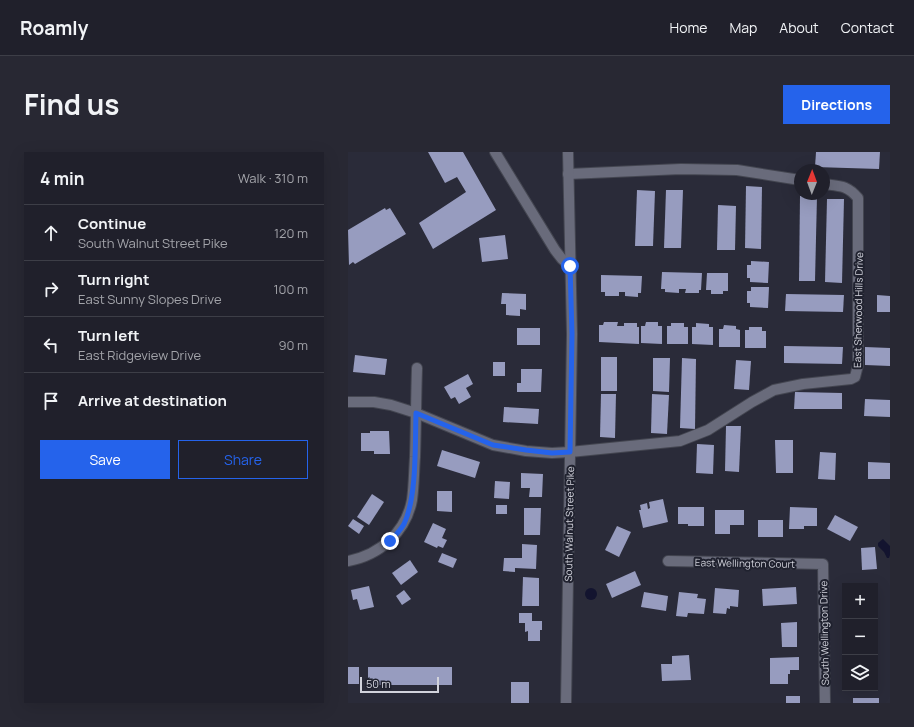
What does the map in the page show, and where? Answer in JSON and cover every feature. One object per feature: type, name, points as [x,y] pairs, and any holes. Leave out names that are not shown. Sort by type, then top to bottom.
[{"type":"street","points":[[495,152],[555,250],[570,266]]},
{"type":"street","name":"South Walnut Street Pike","points":[[566,703],[572,334],[568,152]]},
{"type":"street","points":[[568,174],[730,169],[794,179]]},
{"type":"street","name":"East Sherwood Hills Drive","points":[[570,452],[680,441],[708,430],[774,390],[803,384],[851,379],[855,377],[858,365],[858,198],[853,191],[842,186],[830,185]]},
{"type":"street","points":[[348,560],[357,559],[380,549],[398,533],[412,499],[417,368]]},
{"type":"street","points":[[348,402],[374,402],[391,404],[493,445],[552,453],[570,452]]},
{"type":"street","name":"East Wellington Court","points":[[668,561],[823,564]]},
{"type":"street","name":"South Wellington Drive","points":[[823,564],[825,703]]},
{"type":"shaded area","points":[[883,539],[890,546],[889,558],[887,558],[878,546],[878,543]]},
{"type":"shaded area","points":[[591,588],[595,590],[597,594],[595,598],[591,600],[587,598],[585,594],[587,590]]},
{"type":"building","points":[[428,152],[463,152],[496,210],[433,249],[419,223],[466,192],[457,177],[445,183]]},
{"type":"building","points":[[816,152],[880,152],[879,169],[830,167],[830,164],[815,164]]},
{"type":"building","points":[[746,186],[762,187],[761,249],[745,248]]},
{"type":"building","points":[[637,190],[655,191],[653,246],[635,246]]},
{"type":"building","points":[[666,190],[683,190],[681,248],[664,248]]},
{"type":"building","points":[[844,199],[842,283],[825,282],[827,200]]},
{"type":"building","points":[[800,200],[817,200],[815,281],[799,281]]},
{"type":"building","points":[[718,205],[736,206],[735,250],[717,250]]},
{"type":"building","points":[[385,208],[386,210],[390,208],[406,234],[355,264],[353,262],[349,265],[348,230]]},
{"type":"building","points":[[505,235],[508,259],[482,262],[479,238]]},
{"type":"building","points":[[751,261],[769,262],[768,283],[750,282],[750,278],[747,278],[747,265],[751,265]]},
{"type":"building","points":[[662,272],[702,273],[701,290],[699,290],[699,293],[685,293],[686,289],[679,289],[679,293],[665,292],[665,289],[661,289]]},
{"type":"building","points":[[707,273],[728,273],[728,291],[723,291],[723,294],[711,294],[711,290],[706,290]]},
{"type":"building","points":[[601,275],[642,276],[641,293],[638,293],[638,297],[625,296],[625,292],[619,292],[619,296],[605,296],[605,292],[601,292]]},
{"type":"building","points":[[751,287],[769,287],[768,308],[750,307],[750,303],[747,303],[747,291],[751,291]]},
{"type":"building","points":[[502,293],[526,294],[526,310],[520,309],[520,316],[506,315],[506,304],[501,304]]},
{"type":"building","points":[[786,294],[844,295],[843,312],[785,311]]},
{"type":"building","points":[[877,295],[890,296],[890,312],[877,312]]},
{"type":"building","points":[[604,322],[618,322],[617,326],[624,326],[624,323],[637,323],[637,327],[639,327],[639,344],[599,342],[599,325],[603,325]]},
{"type":"building","points":[[646,322],[658,322],[658,326],[662,326],[662,344],[641,343],[641,326],[645,326]]},
{"type":"building","points":[[671,323],[684,323],[684,327],[688,327],[688,344],[667,344],[667,326],[671,326]]},
{"type":"building","points":[[696,323],[709,324],[709,327],[713,327],[713,345],[692,344],[692,327],[696,327]]},
{"type":"building","points":[[724,325],[736,326],[736,329],[740,330],[740,347],[719,347],[719,329],[723,329]]},
{"type":"building","points":[[749,327],[762,327],[762,331],[766,331],[766,348],[745,348],[745,330],[749,330]]},
{"type":"building","points":[[517,328],[540,328],[540,345],[517,345]]},
{"type":"building","points":[[784,346],[843,347],[842,364],[784,363]]},
{"type":"building","points":[[865,347],[890,348],[890,366],[865,365]]},
{"type":"building","points":[[355,355],[387,359],[385,375],[353,372]]},
{"type":"building","points":[[601,357],[617,357],[617,391],[601,391]]},
{"type":"building","points":[[653,358],[670,358],[669,392],[653,391]]},
{"type":"building","points":[[682,358],[696,359],[695,429],[680,428]]},
{"type":"building","points":[[736,360],[751,361],[749,390],[734,389]]},
{"type":"building","points":[[493,362],[505,362],[505,376],[493,376]]},
{"type":"building","points":[[521,369],[542,369],[541,392],[517,392],[517,383],[521,383]]},
{"type":"building","points":[[468,374],[473,384],[466,388],[471,397],[459,404],[455,397],[451,399],[444,387]]},
{"type":"building","points":[[795,392],[842,393],[842,409],[794,409]]},
{"type":"building","points":[[601,394],[616,394],[615,438],[600,437]]},
{"type":"building","points":[[652,394],[669,395],[667,434],[651,433]]},
{"type":"building","points":[[865,399],[890,400],[890,417],[864,416]]},
{"type":"building","points":[[504,407],[539,409],[538,424],[503,422]]},
{"type":"building","points":[[726,426],[741,426],[739,472],[725,471]]},
{"type":"building","points":[[370,431],[389,431],[390,454],[374,454],[374,451],[361,451],[361,433],[370,433]]},
{"type":"building","points":[[775,440],[793,440],[793,473],[776,473]]},
{"type":"building","points":[[697,444],[714,445],[713,474],[696,473]]},
{"type":"building","points":[[442,450],[480,462],[475,478],[437,466]]},
{"type":"building","points":[[820,452],[836,453],[835,480],[818,479]]},
{"type":"building","points":[[868,462],[890,463],[890,479],[868,479]]},
{"type":"building","points":[[521,473],[543,474],[542,497],[529,497],[530,488],[521,488]]},
{"type":"building","points":[[495,481],[510,482],[509,499],[494,498]]},
{"type":"building","points":[[437,491],[452,491],[452,512],[437,511]]},
{"type":"building","points":[[372,494],[384,502],[369,525],[357,517]]},
{"type":"building","points":[[663,499],[668,522],[643,528],[639,510],[641,510],[640,505],[647,503],[648,509],[650,508],[649,502]]},
{"type":"building","points":[[496,505],[507,505],[507,514],[496,514]]},
{"type":"building","points":[[678,507],[704,507],[704,526],[688,526],[688,524],[678,524]]},
{"type":"building","points":[[790,507],[817,508],[817,526],[804,526],[804,529],[789,529]]},
{"type":"building","points":[[524,508],[541,508],[540,535],[524,535]]},
{"type":"building","points":[[715,510],[744,510],[744,525],[730,525],[730,534],[715,534]]},
{"type":"building","points":[[835,515],[858,527],[850,541],[827,529]]},
{"type":"building","points":[[353,519],[364,526],[359,534],[348,526]]},
{"type":"building","points":[[758,520],[783,520],[783,537],[758,537]]},
{"type":"building","points":[[433,523],[446,529],[442,538],[447,540],[443,548],[438,546],[437,548],[424,542]]},
{"type":"building","points":[[617,526],[631,532],[619,557],[605,550]]},
{"type":"building","points":[[522,544],[537,545],[536,569],[515,568],[515,572],[503,571],[504,558],[522,558]]},
{"type":"building","points":[[875,547],[877,569],[862,570],[861,548]]},
{"type":"building","points":[[442,553],[457,559],[453,568],[438,562]]},
{"type":"building","points":[[410,560],[418,572],[401,585],[392,573]]},
{"type":"building","points":[[635,571],[641,585],[612,598],[606,584]]},
{"type":"building","points":[[523,577],[539,578],[539,606],[522,606]]},
{"type":"building","points":[[369,586],[374,607],[360,610],[357,599],[353,600],[351,590]]},
{"type":"building","points":[[796,587],[797,604],[763,606],[762,589]]},
{"type":"building","points":[[715,588],[739,590],[738,607],[730,606],[730,609],[727,608],[726,614],[713,613]]},
{"type":"building","points":[[404,590],[411,599],[402,605],[396,596]]},
{"type":"building","points":[[644,592],[668,596],[666,611],[641,607]]},
{"type":"building","points":[[679,592],[698,594],[697,598],[706,599],[704,614],[688,613],[687,617],[676,616]]},
{"type":"building","points":[[519,613],[532,613],[532,621],[542,621],[540,641],[528,641],[528,631],[525,632],[525,623],[519,623]]},
{"type":"building","points":[[797,622],[797,647],[782,647],[781,623]]},
{"type":"building","points":[[689,655],[691,680],[662,681],[661,664],[672,664],[672,656]]},
{"type":"building","points":[[799,657],[799,670],[790,670],[790,674],[788,674],[788,684],[770,684],[770,658]]},
{"type":"building","points":[[348,667],[359,667],[359,684],[348,684]]},
{"type":"building","points":[[368,667],[452,667],[452,685],[368,685]]},
{"type":"building","points":[[511,682],[529,682],[529,703],[511,703]]},
{"type":"building","points":[[786,696],[800,696],[800,703],[786,703]]},
{"type":"building","points":[[853,698],[879,698],[879,703],[853,703]]},
{"type":"route","points":[[390,541],[398,533],[403,524],[409,511],[412,499],[416,413],[493,445],[552,453],[570,452],[572,334],[570,266]]}]
